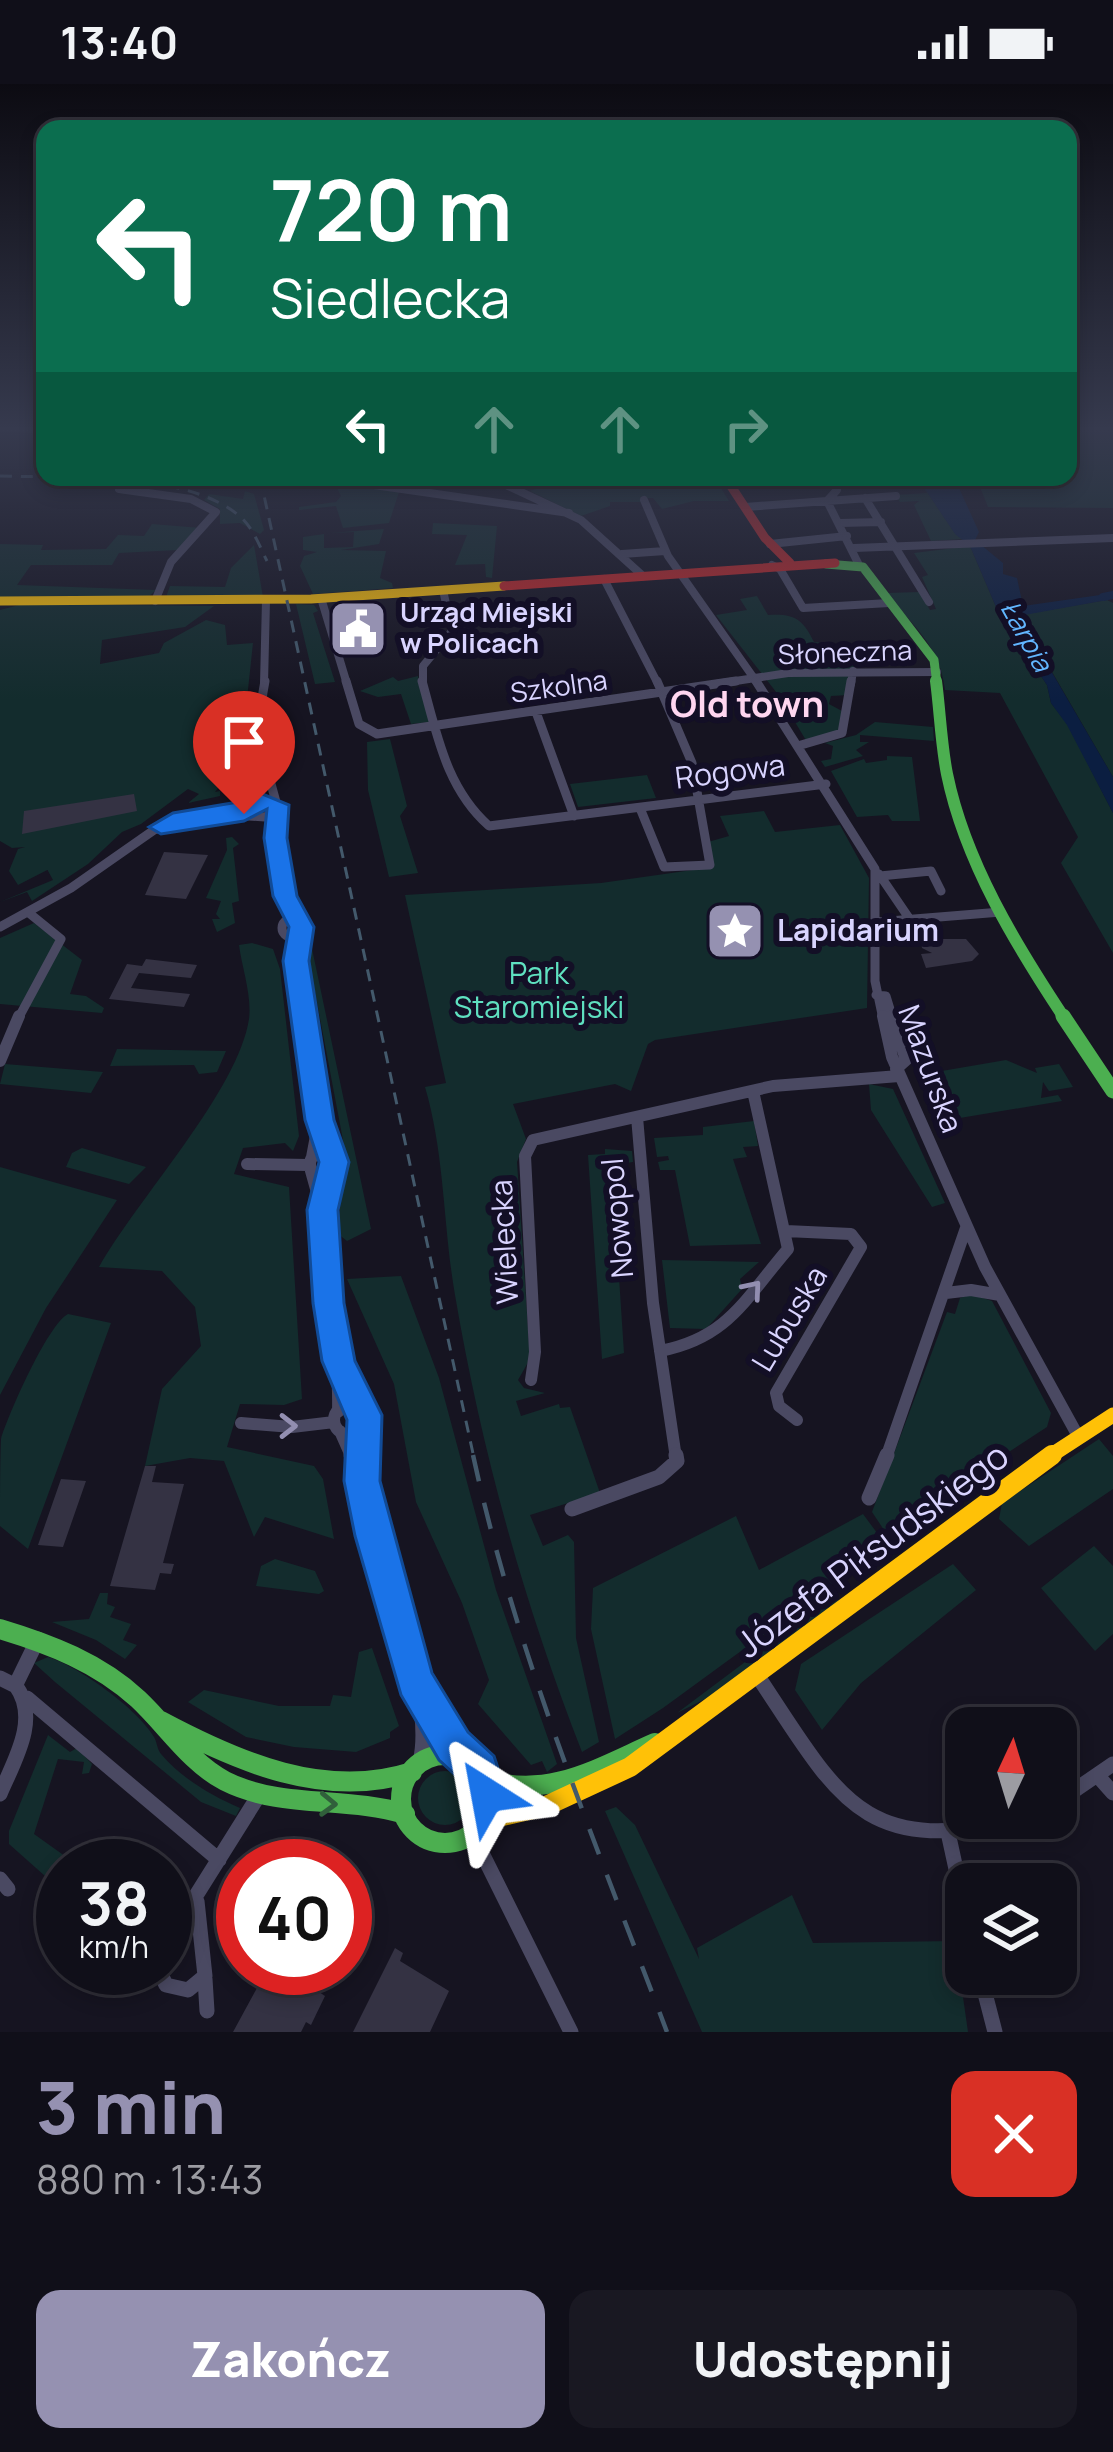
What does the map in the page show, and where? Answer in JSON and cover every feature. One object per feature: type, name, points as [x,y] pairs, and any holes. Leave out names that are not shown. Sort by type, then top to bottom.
[{"type":"street","points":[[155,601],[171,562],[214,518]]},
{"type":"street","points":[[575,518],[643,576]]},
{"type":"street","points":[[651,518],[665,551],[801,745],[911,921]]},
{"type":"street","points":[[752,518],[803,608],[889,603]]},
{"type":"street","points":[[837,518],[859,565],[922,640],[937,672],[952,798],[1029,965],[1113,1091]]},
{"type":"street","points":[[878,518],[929,602]]},
{"type":"street","points":[[840,523],[881,522]]},
{"type":"street","points":[[770,544],[848,536]]},
{"type":"street","points":[[854,548],[1113,538]]},
{"type":"street","points":[[622,554],[665,551]]},
{"type":"street","points":[[0,601],[322,598],[733,568],[859,565]]},
{"type":"street","points":[[604,579],[664,692],[701,800]]},
{"type":"street","points":[[435,727],[421,672],[452,631],[442,590]]},
{"type":"street","name":"Szkolna","points":[[322,598],[359,722],[369,732],[435,727],[755,679]]},
{"type":"street","points":[[266,600],[268,664],[256,719],[266,778],[277,807],[276,838],[285,896],[282,929],[296,961],[331,1163],[322,1210]]},
{"type":"street","points":[[801,745],[832,740],[842,733],[854,671]]},
{"type":"street","name":"Słoneczna","points":[[755,679],[854,671],[937,672]]},
{"type":"street","points":[[536,712],[574,816]]},
{"type":"street","name":"Rogowa","points":[[435,727],[454,778],[489,826],[826,784]]},
{"type":"street","points":[[253,810],[266,778]]},
{"type":"street","name":"Rogowa","points":[[640,808],[667,869],[710,865],[701,800]]},
{"type":"street","points":[[0,927],[161,827],[277,807]]},
{"type":"street","points":[[253,810],[277,807]]},
{"type":"street","points":[[253,810],[276,838]]},
{"type":"street","points":[[878,872],[931,871],[941,891]]},
{"type":"street","name":"Mazurska","points":[[878,872],[881,996],[906,1060],[898,1072],[966,1228],[1078,1436]]},
{"type":"street","points":[[285,896],[300,927],[296,961]]},
{"type":"street","points":[[877,922],[1001,912]]},
{"type":"street","points":[[0,1061],[29,992],[61,939],[29,913]]},
{"type":"street","points":[[282,929],[300,927]]},
{"type":"street","name":"Nowopol","points":[[572,1509],[658,1477],[677,1461],[660,1351],[637,1117],[753,1090],[898,1072]]},
{"type":"street","points":[[660,1351],[696,1344],[716,1332],[788,1249],[753,1090]]},
{"type":"street","name":"Wielecka","points":[[531,1380],[535,1352],[525,1156],[536,1136],[637,1117]]},
{"type":"street","points":[[320,1120],[310,1165],[322,1210],[326,1286],[339,1361],[337,1422],[362,1481],[382,1576],[415,1682],[425,1746],[404,1792],[405,1814]]},
{"type":"street","points":[[247,1164],[331,1163]]},
{"type":"street","points":[[869,1498],[966,1228]]},
{"type":"street","name":"Lubuska","points":[[786,1231],[844,1233],[858,1240],[858,1257],[776,1394],[779,1406],[797,1420]]},
{"type":"street","points":[[946,1293],[971,1290],[1000,1295]]},
{"type":"street","points":[[339,1361],[364,1415],[362,1481]]},
{"type":"street","points":[[337,1422],[349,1406],[359,1408]]},
{"type":"street","name":"Józefa Piłsudskiego","points":[[0,1629],[88,1658],[157,1718],[201,1766],[260,1796],[382,1806],[405,1814],[414,1832],[434,1844],[451,1844],[476,1827],[554,1803],[630,1766],[1113,1415]]},
{"type":"street","points":[[241,1423],[292,1427],[337,1422],[352,1433],[363,1425]]},
{"type":"street","points":[[0,1794],[26,1724],[14,1686],[38,1639]]},
{"type":"street","points":[[757,1675],[820,1768],[849,1801],[891,1828],[945,1836]]},
{"type":"street","points":[[415,1682],[461,1754],[484,1779],[487,1800],[476,1827],[571,2032]]},
{"type":"street","points":[[14,1686],[216,1858]]},
{"type":"street","name":"Józefa Piłsudskiego","points":[[157,1718],[242,1764],[277,1775],[385,1781],[438,1753],[461,1754]]},
{"type":"street","name":"Józefa Piłsudskiego","points":[[484,1779],[503,1790],[542,1790],[671,1737]]},
{"type":"street","points":[[1077,1789],[1113,1764]]},
{"type":"street","points":[[1097,1775],[1113,1793]]},
{"type":"street","points":[[232,1839],[260,1796]]},
{"type":"street","points":[[192,1907],[216,1864]]},
{"type":"street","points":[[196,1901],[207,2011]]},
{"type":"street","points":[[192,1987],[205,1976]]},
{"type":"street","points":[[985,1995],[995,2032]]},
{"type":"green space","points":[[220,518],[261,518],[264,530],[260,534],[240,523],[220,524]]},
{"type":"green space","points":[[340,518],[391,518],[389,523],[343,528]]},
{"type":"green space","points":[[920,518],[945,518],[963,539],[931,541]]},
{"type":"green space","points":[[433,523],[497,526],[492,578],[486,577],[485,564],[455,565],[467,535],[432,534]]},
{"type":"green space","points":[[152,524],[201,528],[178,550],[119,553],[112,565],[31,565],[17,585],[156,590],[146,599],[0,599],[0,544],[43,545],[41,550],[106,549],[118,535],[144,536]]},
{"type":"green space","points":[[384,529],[379,544],[341,550],[386,551],[380,578],[393,588],[313,594],[300,566],[304,556],[317,552],[303,550],[303,537],[324,534],[324,548],[353,547],[354,532],[329,533]]},
{"type":"green space","points":[[254,545],[263,597],[166,597],[170,586],[225,587],[231,568]]},
{"type":"green space","points":[[970,546],[999,614],[1047,685],[1051,703],[1068,725],[1113,813],[1113,953],[1061,863],[1078,837],[1000,693],[945,690],[931,648],[887,593],[919,592],[930,610],[936,609],[922,577],[928,575],[914,553]]},
{"type":"green space","points":[[757,596],[768,615],[797,619],[814,642],[843,645],[856,654],[849,695],[831,696],[829,704],[842,711],[841,731],[807,742],[780,697],[716,615],[747,610],[740,599]]},
{"type":"green space","points":[[1107,600],[1113,603],[1113,777],[1019,615]]},
{"type":"green space","points":[[23,604],[214,606],[185,627],[102,640],[100,664],[159,653],[164,643],[206,620],[225,625],[227,645],[253,643],[247,699],[235,701],[242,740],[225,754],[229,757],[227,777],[215,792],[220,791],[220,796],[188,803],[199,794],[188,789],[32,901],[27,892],[0,902],[53,880],[47,870],[18,885],[9,871],[18,849],[25,847],[12,848],[0,841],[0,610]]},
{"type":"green space","points":[[296,604],[314,605],[318,611],[313,613],[335,682],[315,684]]},
{"type":"green space","points":[[418,676],[430,722],[411,724],[401,694],[378,697],[360,691],[393,677],[398,681]]},
{"type":"green space","points":[[875,722],[933,727],[934,741],[860,735],[860,742],[869,742],[856,750],[863,756],[825,767],[821,761],[831,759],[833,746],[825,743],[856,735]]},
{"type":"green space","points":[[390,739],[407,806],[400,816],[418,873],[389,877],[368,790],[367,742]]},
{"type":"green space","points":[[887,756],[912,757],[920,821],[892,821],[888,815],[857,817],[831,771],[864,759],[866,763],[887,760]]},
{"type":"green space","points":[[647,775],[656,798],[578,807],[570,784]]},
{"type":"green space","name":"Park Staromiejski","points":[[764,811],[775,832],[840,825],[869,878],[867,1008],[655,1040],[648,1044],[631,1091],[615,1084],[513,1104],[526,1139],[517,1162],[530,1359],[518,1380],[524,1388],[545,1393],[516,1401],[521,1416],[559,1404],[570,1407],[600,1493],[530,1515],[543,1546],[568,1535],[574,1542],[576,1638],[599,1742],[582,1752],[507,1527],[466,1354],[425,1087],[446,1083],[405,895],[601,883],[714,867],[708,842],[729,836],[720,816]]},
{"type":"green space","points":[[226,838],[239,844],[233,848],[239,901],[232,903],[235,923],[217,932],[212,919],[220,919],[216,914],[221,901],[206,898],[227,850]]},
{"type":"green space","points":[[34,923],[82,960],[70,994],[86,996],[104,1008],[102,1013],[0,1004],[0,938]]},
{"type":"green space","points":[[306,944],[311,944],[371,1229],[347,1241],[337,1233],[346,1156]]},
{"type":"green space","points":[[239,945],[273,949],[280,969],[299,1136],[293,1151],[285,1143],[243,1148],[234,1174],[289,1187],[302,1399],[284,1405],[240,1404],[227,1447],[314,1466],[323,1479],[334,1539],[265,1517],[254,1537],[224,1461],[190,1458],[145,1466],[162,1389],[201,1346],[195,1307],[162,1271],[99,1267],[207,1111],[241,1047],[249,1019]]},
{"type":"green space","points":[[117,1049],[226,1051],[217,1072],[199,1074],[194,1065],[110,1066]]},
{"type":"green space","points":[[1006,1060],[1037,1073],[1035,1068],[1059,1064],[1073,1087],[1049,1091],[1043,1082],[1041,1098],[1058,1095],[1062,1101],[942,1121],[939,1114],[945,1112],[927,1092],[930,1073]]},
{"type":"green space","points":[[5,1064],[103,1072],[91,1093],[0,1084]]},
{"type":"green space","points":[[869,1084],[893,1089],[945,1203],[932,1207],[871,1110]]},
{"type":"green space","points":[[754,1121],[758,1146],[743,1147],[747,1157],[733,1159],[761,1244],[690,1246],[675,1170],[660,1170],[658,1162],[669,1160],[668,1156],[657,1157],[654,1138],[703,1135],[703,1127]]},
{"type":"green space","points":[[82,1148],[146,1167],[129,1184],[66,1167],[72,1153]]},
{"type":"green space","points":[[605,1149],[632,1151],[633,1162],[626,1163],[626,1170],[612,1171],[624,1353],[602,1359],[588,1155],[605,1154]]},
{"type":"green space","points":[[0,1167],[117,1200],[46,1308],[0,1395]]},
{"type":"green space","points":[[662,1260],[759,1262],[740,1279],[742,1289],[706,1329],[670,1328]]},
{"type":"green space","points":[[401,1276],[439,1378],[496,1590],[557,1764],[547,1772],[542,1761],[531,1765],[478,1704],[489,1680],[462,1603],[416,1502],[394,1384],[347,1279]]},
{"type":"green space","points":[[972,1294],[992,1301],[1051,1413],[1047,1427],[981,1470],[892,1542],[872,1512],[947,1312],[955,1314],[960,1298]]},
{"type":"green space","points":[[68,1314],[111,1323],[28,1549],[0,1526],[1,1439],[40,1352]]},
{"type":"green space","points":[[1099,1439],[1113,1456],[1113,1489],[1029,1546],[999,1519],[1002,1503]]},
{"type":"green space","points":[[863,1514],[886,1545],[615,1739],[591,1629],[593,1588],[736,1516],[759,1570]]},
{"type":"green space","points":[[1094,1546],[1113,1566],[1113,1634],[1095,1651],[1041,1588]]},
{"type":"green space","points":[[275,1559],[315,1571],[324,1591],[256,1586],[261,1566]]},
{"type":"green space","points":[[953,1564],[976,1590],[861,1683],[822,1730],[795,1690],[801,1664]]},
{"type":"green space","points":[[100,1593],[108,1593],[107,1604],[115,1607],[110,1617],[131,1624],[123,1640],[137,1645],[125,1659],[96,1640],[52,1622],[89,1619]]},
{"type":"green space","points":[[833,1596],[840,1602],[707,1698],[677,1713]]},
{"type":"green space","points":[[372,1648],[399,1726],[390,1738],[356,1752],[246,1737],[188,1702],[204,1690],[279,1706],[330,1706],[333,1695],[351,1697],[359,1652]]},
{"type":"green space","points":[[48,1657],[75,1669],[121,1702],[146,1726],[169,1763],[198,1786],[240,1808],[236,1816],[201,1802],[34,1663]]},
{"type":"green space","points":[[48,1735],[70,1752],[77,1748],[92,1764],[89,1773],[82,1774],[84,1762],[58,1759],[34,1834],[41,1839],[36,1839],[36,1868],[9,1844],[9,1831]]},
{"type":"green space","points":[[445,1771],[464,1779],[472,1798],[464,1817],[445,1825],[426,1817],[418,1798],[426,1779]]},
{"type":"green space","points":[[616,1807],[635,1825],[699,1959],[697,1948],[792,1895],[813,1943],[945,1941],[945,1995],[963,1995],[968,2032],[702,2032],[605,1811]]},
{"type":"water","name":"Łarpia","points":[[944,518],[973,518],[979,532],[975,540],[1003,563],[1003,574],[1017,578],[1023,606],[1100,595],[1107,600],[1019,616],[1113,777],[1113,813],[1051,703],[1047,685],[999,614],[970,546]]},
{"type":"building","points":[[134,794],[137,811],[22,834],[24,811]]},
{"type":"building","points":[[164,852],[208,855],[186,899],[145,895]]},
{"type":"building","points":[[920,939],[966,939],[979,954],[972,961],[926,968],[921,954],[932,953],[922,948]]},
{"type":"building","points":[[146,959],[197,965],[191,978],[139,973],[131,988],[190,994],[184,1007],[109,999],[127,964],[142,966]]},
{"type":"building","points":[[145,1466],[156,1466],[152,1482],[184,1484],[163,1563],[174,1564],[171,1574],[160,1573],[155,1590],[110,1586]]},
{"type":"building","points":[[61,1479],[86,1481],[63,1547],[38,1545]]},
{"type":"building","points":[[395,1948],[403,1953],[400,1961],[449,1991],[430,2032],[353,2032]]},
{"type":"building","points":[[253,1995],[325,1996],[311,2025],[306,2022],[301,2032],[233,2032]]},
{"type":"waterway","points":[[1103,597],[1113,595]]},
{"type":"railway","points":[[241,518],[267,561]]},
{"type":"railway","points":[[269,518],[474,1458]]},
{"type":"railway","points":[[473,1455],[534,1675],[667,2032]]},
{"type":"traffic: fast","points":[[826,564],[863,567],[934,660],[947,776],[981,873],[1024,957],[1113,1091]]},
{"type":"traffic: fast","points":[[0,1629],[56,1648],[107,1674],[200,1764],[225,1781],[269,1796],[360,1803],[405,1814]]},
{"type":"traffic: fast","points":[[161,1721],[249,1762],[318,1780],[352,1784],[412,1772]]},
{"type":"traffic: fast","points":[[484,1779],[507,1786],[550,1786],[655,1743]]},
{"type":"traffic: fast","points":[[445,1755],[462,1758],[476,1768],[486,1782],[489,1799],[486,1816],[476,1830],[462,1840],[445,1843],[428,1840],[414,1830],[404,1816],[401,1799],[404,1782],[414,1768],[428,1758],[445,1755]]},
{"type":"traffic: slow","points":[[0,601],[311,599],[504,586]]},
{"type":"traffic: slow","points":[[481,1821],[546,1806],[630,1767],[1020,1475],[1113,1415]]},
{"type":"traffic: jam","points":[[752,518],[790,563]]},
{"type":"traffic: jam","points":[[504,586],[835,563]]},
{"type":"place","name":"Urząd Miejski w Policach","points":[[358,629]]},
{"type":"place","name":"Lapidarium","points":[[735,931]]},
{"type":"district","name":"Old town","points":[[747,704]]},
{"type":"route","points":[[244,814],[161,827],[260,800],[278,805],[274,817],[285,896],[302,927],[296,961],[320,1120],[334,1162],[322,1210],[328,1303],[339,1361],[365,1420],[360,1437],[362,1481],[373,1536],[415,1682],[453,1746],[480,1770],[487,1795]]}]
